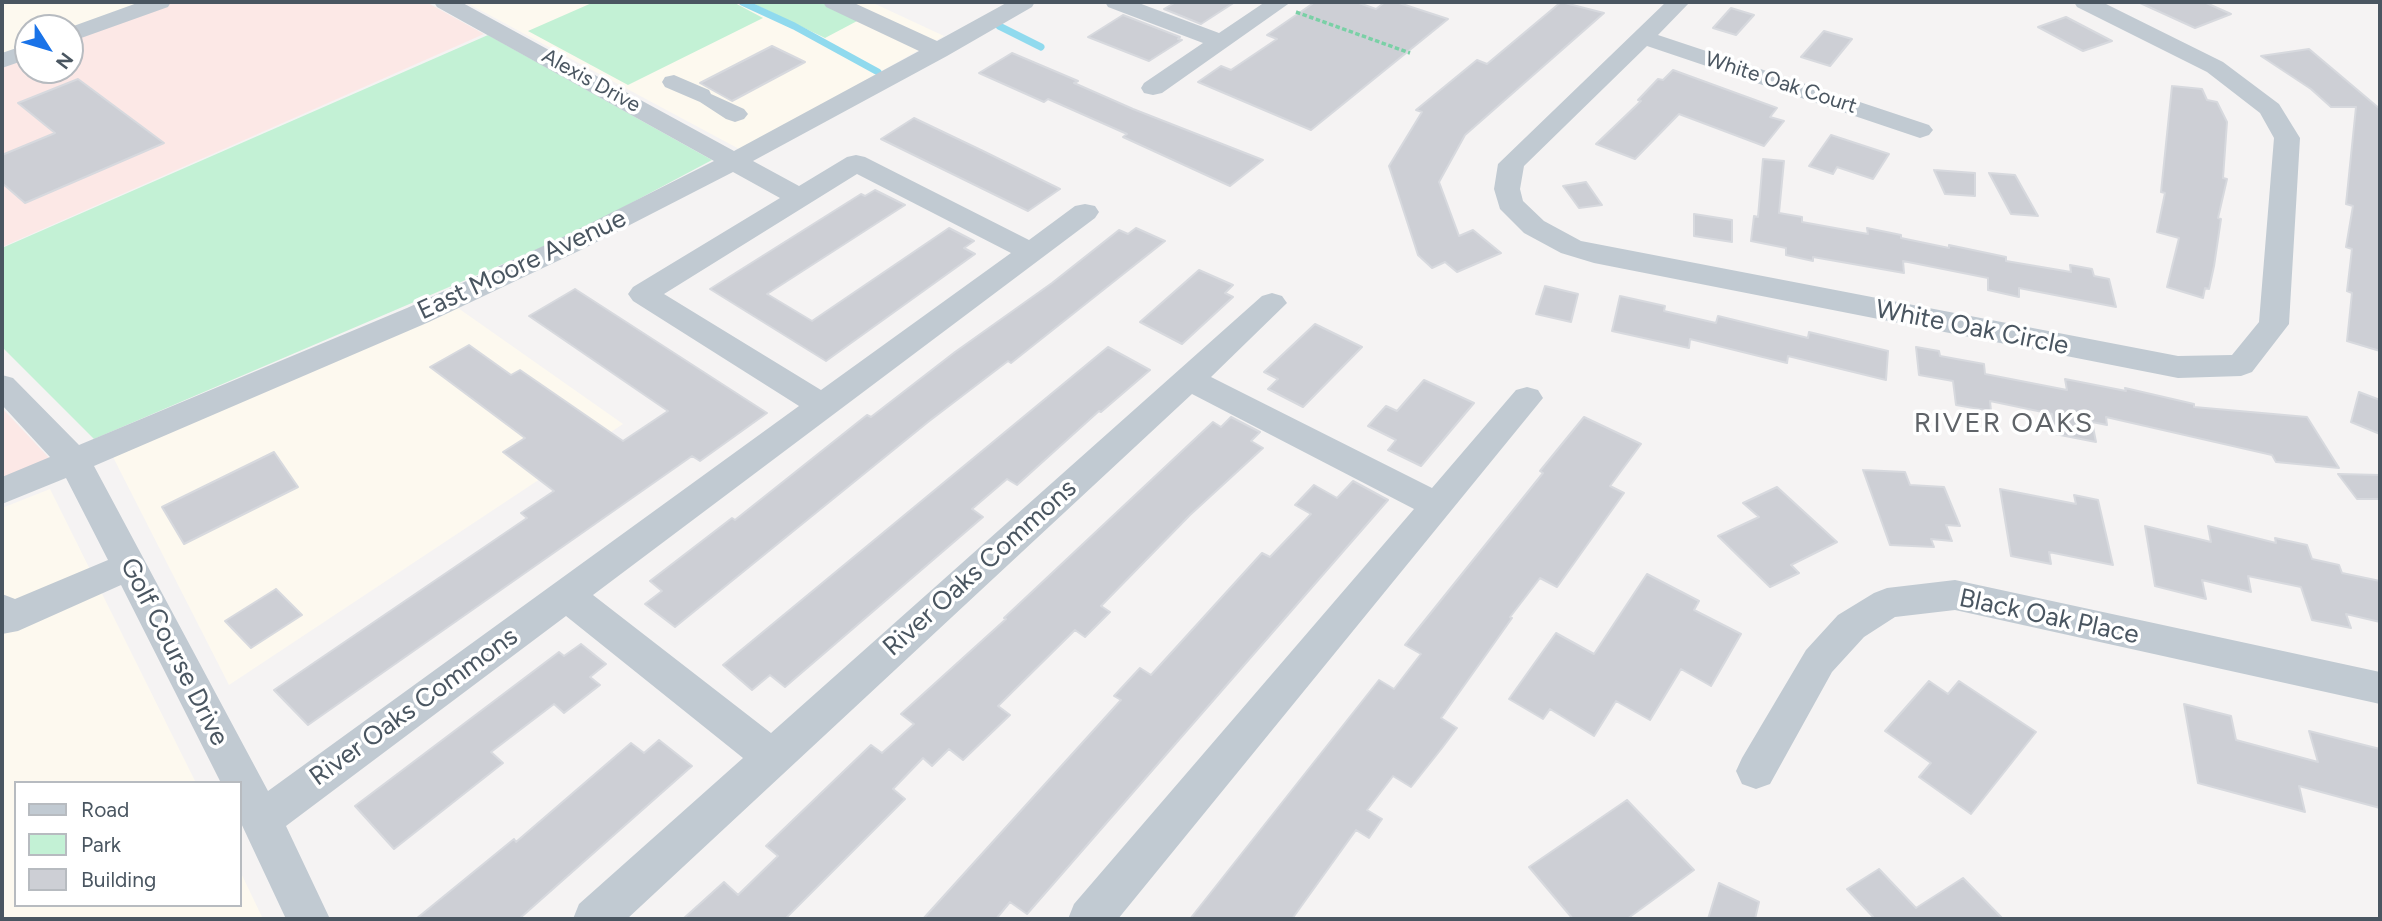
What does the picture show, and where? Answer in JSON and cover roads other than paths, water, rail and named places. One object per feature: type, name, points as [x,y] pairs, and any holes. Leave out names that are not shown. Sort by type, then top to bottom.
[{"type":"street","points":[[84,31],[160,2]]},
{"type":"street","name":"Alexis Drive","points":[[445,2],[736,161]]},
{"type":"street","points":[[834,2],[939,51]]},
{"type":"street","name":"East Moore Avenue","points":[[2,491],[432,309],[573,243],[736,161],[1024,2]]},
{"type":"street","points":[[1116,2],[1221,42]]},
{"type":"street","name":"White Oak Circle","points":[[1679,2],[1511,164],[1507,189],[1510,203],[1522,217],[1549,236],[1594,254],[2178,368],[2241,365],[2274,324],[2287,138],[2270,109],[2215,67],[2085,2]]},
{"type":"street","points":[[1153,88],[1277,3]]},
{"type":"street","name":"White Oak Court","points":[[1642,37],[1920,130]]},
{"type":"street","points":[[674,82],[735,114]]},
{"type":"street","points":[[736,161],[800,198]]},
{"type":"street","points":[[822,406],[643,294],[856,163],[1031,252]]},
{"type":"street","name":"River Oaks Commons","points":[[261,820],[1085,212]]},
{"type":"street","name":"River Oaks Commons","points":[[595,919],[1272,303]]},
{"type":"street","points":[[1189,379],[1436,505]]},
{"type":"street","name":"Golf Course Drive","points":[[2,386],[75,462],[241,781]]},
{"type":"street","points":[[1090,919],[1527,398]]},
{"type":"street","points":[[2,609],[5,620],[128,566]]},
{"type":"street","points":[[566,595],[772,758]]},
{"type":"street","name":"Black Oak Place","points":[[1756,771],[1819,661],[1851,626],[1887,603],[1955,595],[2380,688]]},
{"type":"street","name":"Golf Course Drive","points":[[242,784],[308,919]]},
{"type":"waterway","points":[[742,2],[794,26],[878,72]]},
{"type":"waterway","points":[[999,26],[1041,47]]},
{"type":"district","name":"RIVER OAKS","points":[[2004,424]]}]
